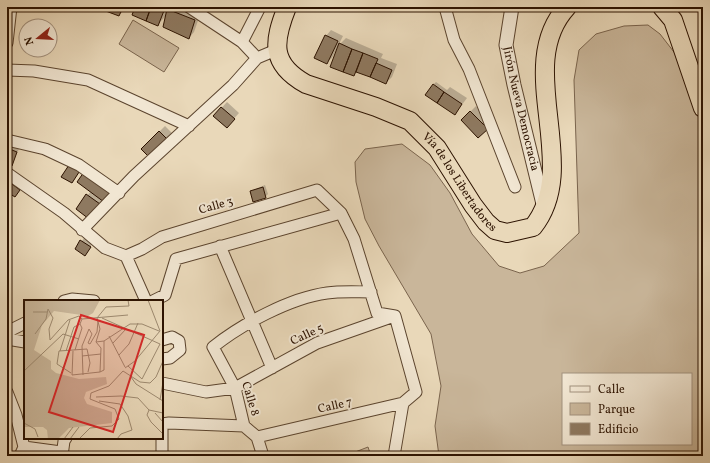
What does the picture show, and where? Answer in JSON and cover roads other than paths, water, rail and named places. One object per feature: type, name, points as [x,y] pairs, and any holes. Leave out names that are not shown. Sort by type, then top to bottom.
[{"type":"highway","name":"Vía de los Libertadores","points":[[276,50],[283,66],[295,78],[306,84],[376,107],[410,121],[437,148],[473,205],[486,222],[495,230],[507,233],[520,232],[533,227],[544,209],[550,187],[552,160],[545,80],[546,54],[549,38],[558,17],[567,7]]},
{"type":"highway","points":[[662,7],[673,20],[703,108]]},
{"type":"highway","points":[[276,50],[288,8]]},
{"type":"street","points":[[7,43],[11,7]]},
{"type":"street","points":[[189,7],[242,42],[257,58]]},
{"type":"street","points":[[242,42],[260,7]]},
{"type":"street","points":[[445,7],[454,40],[469,69],[515,187]]},
{"type":"street","name":"Jirón Nueva Democracia","points":[[512,7],[506,45],[514,85],[541,189],[544,209]]},
{"type":"street","points":[[82,230],[134,176],[233,85],[257,58],[276,50]]},
{"type":"street","points":[[7,70],[34,71],[88,80],[189,126]]},
{"type":"street","points":[[7,140],[44,149],[79,165],[119,193]]},
{"type":"street","points":[[7,173],[64,213],[82,230],[105,248],[126,256],[146,300]]},
{"type":"street","name":"Calle 3","points":[[126,256],[142,249],[162,237],[317,190],[341,213]]},
{"type":"street","points":[[155,300],[165,295],[176,259],[341,213],[354,239],[377,312],[395,316]]},
{"type":"street","points":[[220,246],[272,368]]},
{"type":"street","points":[[252,322],[297,301],[326,293],[371,292]]},
{"type":"street","points":[[68,300],[83,300]]},
{"type":"street","name":"Calle 5","points":[[235,388],[317,343],[395,316]]},
{"type":"street","name":"Calle 7","points":[[257,438],[404,403],[416,392],[395,316]]},
{"type":"street","name":"Calle 8","points":[[252,322],[229,334],[213,347],[235,388],[244,426],[257,438],[263,456]]},
{"type":"street","points":[[7,332],[24,324]]},
{"type":"street","points":[[163,340],[172,337],[179,341],[180,350],[170,358],[163,359]]},
{"type":"street","points":[[7,339],[24,342]]},
{"type":"street","points":[[163,383],[206,392],[235,388]]},
{"type":"street","points":[[7,392],[16,415],[22,451],[62,454],[66,439]]},
{"type":"street","points":[[394,456],[404,403]]},
{"type":"street","points":[[163,424],[244,426]]},
{"type":"street","points":[[162,439],[162,456]]}]
